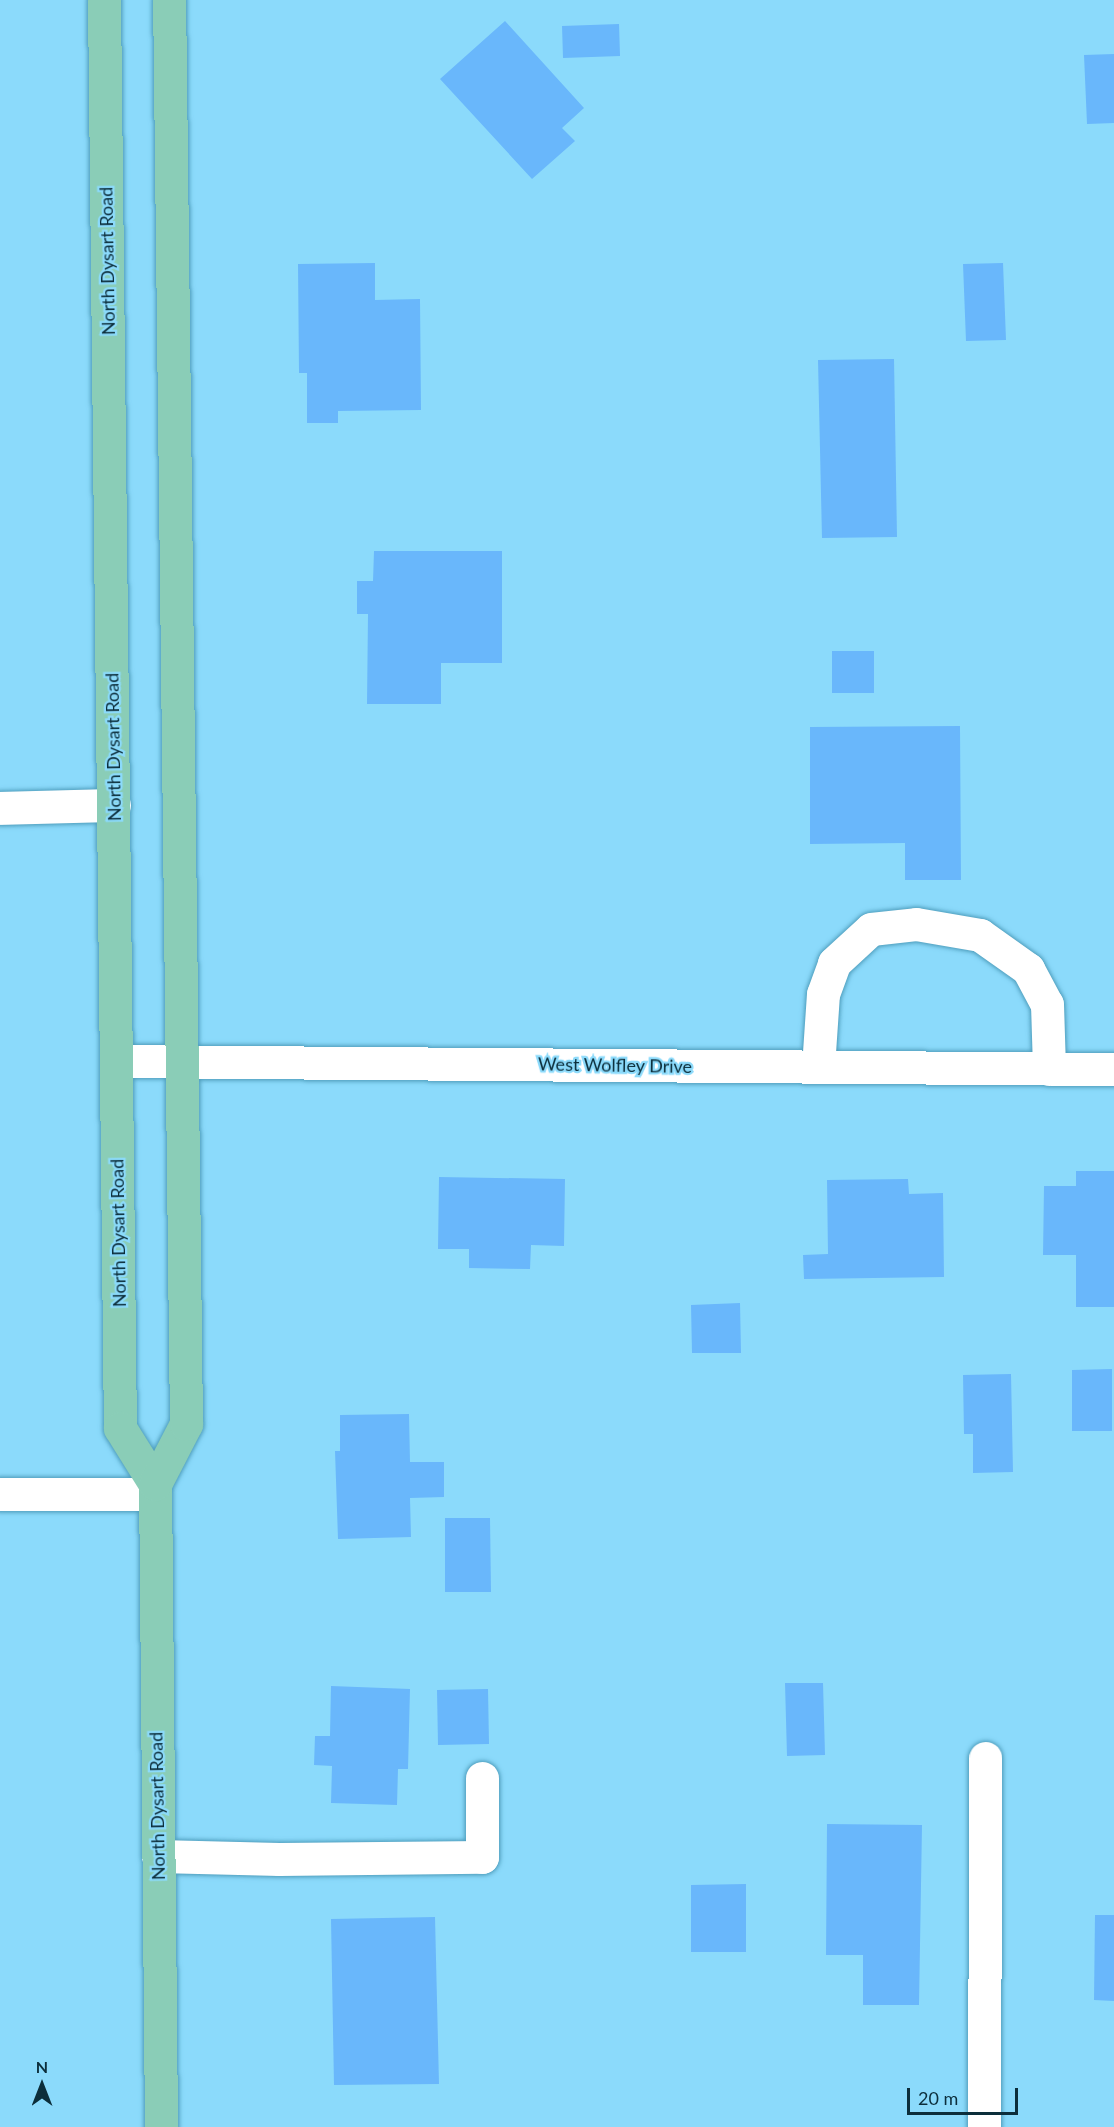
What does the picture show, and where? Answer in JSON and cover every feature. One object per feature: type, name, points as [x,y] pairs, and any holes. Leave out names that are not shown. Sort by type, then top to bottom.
[{"type":"main road","name":"North Dysart Road","points":[[104,0],[120,1428],[155,1489]]},
{"type":"main road","name":"North Dysart Road","points":[[161,2127],[155,1489],[186,1424],[170,0]]},
{"type":"street","points":[[0,808],[114,805]]},
{"type":"street","points":[[818,1067],[823,994],[834,963],[871,929],[916,924],[980,935],[1028,969],[1047,1004],[1049,1069]]},
{"type":"street","name":"West Wolfley Drive","points":[[116,1061],[1114,1069]]},
{"type":"street","points":[[0,1494],[155,1489]]},
{"type":"street","points":[[984,2127],[986,1758]]},
{"type":"street","points":[[158,1856],[279,1859],[482,1857],[482,1778]]},
{"type":"building","points":[[505,21],[584,108],[562,128],[575,141],[532,179],[440,79]]},
{"type":"building","points":[[619,24],[620,56],[563,58],[562,26]]},
{"type":"building","points":[[1114,54],[1114,123],[1087,124],[1084,55]]},
{"type":"building","points":[[375,263],[375,300],[420,299],[421,410],[338,411],[338,423],[307,423],[307,373],[299,373],[298,264]]},
{"type":"building","points":[[1003,263],[1006,340],[966,341],[963,264]]},
{"type":"building","points":[[894,359],[897,537],[822,538],[818,360]]},
{"type":"building","points":[[374,551],[502,551],[502,663],[441,663],[441,704],[367,704],[368,614],[357,614],[357,581],[373,581]]},
{"type":"building","points":[[832,651],[874,651],[874,693],[832,693]]},
{"type":"building","points":[[960,726],[961,880],[905,880],[905,843],[810,844],[810,727]]},
{"type":"building","points":[[1076,1171],[1114,1171],[1114,1307],[1076,1307],[1076,1255],[1043,1255],[1044,1186],[1076,1186]]},
{"type":"building","points":[[439,1177],[565,1179],[564,1246],[531,1245],[530,1269],[469,1268],[469,1249],[438,1249]]},
{"type":"building","points":[[908,1179],[909,1194],[943,1193],[944,1277],[804,1279],[803,1255],[828,1254],[827,1180]]},
{"type":"building","points":[[740,1303],[741,1353],[692,1353],[691,1305]]},
{"type":"building","points":[[1112,1369],[1112,1431],[1072,1431],[1072,1370]]},
{"type":"building","points":[[1011,1374],[1013,1472],[973,1473],[973,1434],[964,1434],[963,1375]]},
{"type":"building","points":[[409,1414],[410,1462],[444,1462],[444,1497],[410,1498],[411,1537],[338,1539],[335,1451],[340,1451],[340,1415]]},
{"type":"building","points":[[445,1518],[490,1518],[491,1592],[445,1592]]},
{"type":"building","points":[[785,1683],[823,1683],[825,1755],[787,1756]]},
{"type":"building","points":[[331,1686],[410,1689],[408,1769],[398,1769],[397,1805],[331,1803],[332,1766],[314,1765],[315,1736],[330,1736]]},
{"type":"building","points":[[488,1689],[489,1744],[438,1745],[437,1690]]},
{"type":"building","points":[[827,1824],[922,1825],[919,2005],[863,2005],[863,1955],[826,1955]]},
{"type":"building","points":[[746,1884],[746,1952],[691,1952],[691,1885]]},
{"type":"building","points":[[1095,1915],[1114,1915],[1114,2001],[1094,2000]]},
{"type":"building","points":[[435,1917],[439,2084],[334,2085],[331,1919]]}]
